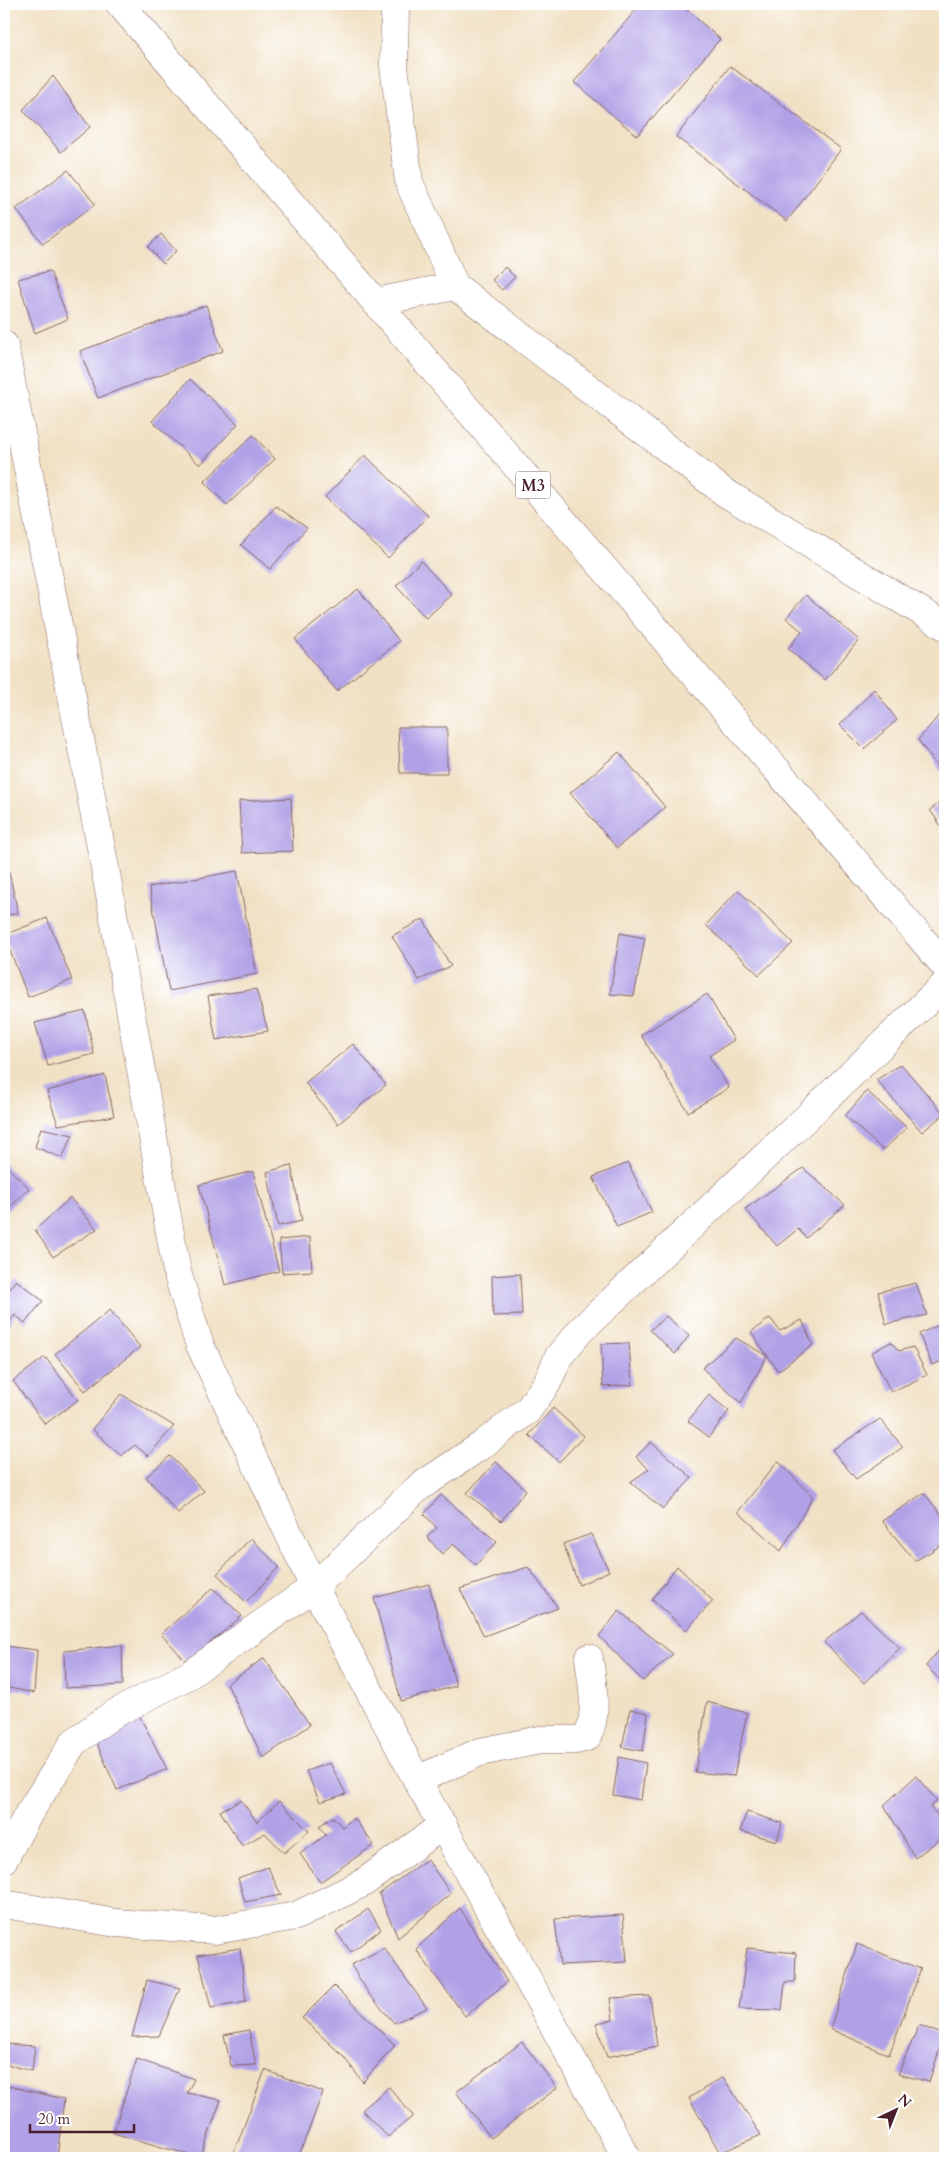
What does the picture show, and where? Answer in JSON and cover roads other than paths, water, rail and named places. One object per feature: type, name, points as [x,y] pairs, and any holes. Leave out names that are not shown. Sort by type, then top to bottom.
[{"type":"main road","name":"M3","points":[[120,4],[945,966]]},
{"type":"main road","points":[[395,4],[394,66],[409,182],[456,286],[724,492],[945,626]]},
{"type":"main road","points":[[376,302],[456,286]]},
{"type":"main road","points":[[4,345],[103,859],[177,1272],[200,1343],[314,1587],[417,1780],[628,2158]]},
{"type":"main road","points":[[4,1859],[29,1813],[74,1742],[112,1715],[188,1675],[314,1587],[418,1488],[482,1445],[528,1410],[547,1384],[559,1356],[581,1330],[945,984]]},
{"type":"main road","points":[[417,1780],[480,1752],[540,1740],[576,1740],[587,1738],[591,1729],[595,1708],[589,1658]]},
{"type":"main road","points":[[4,1904],[116,1923],[215,1930],[296,1916],[362,1883],[442,1825]]}]
